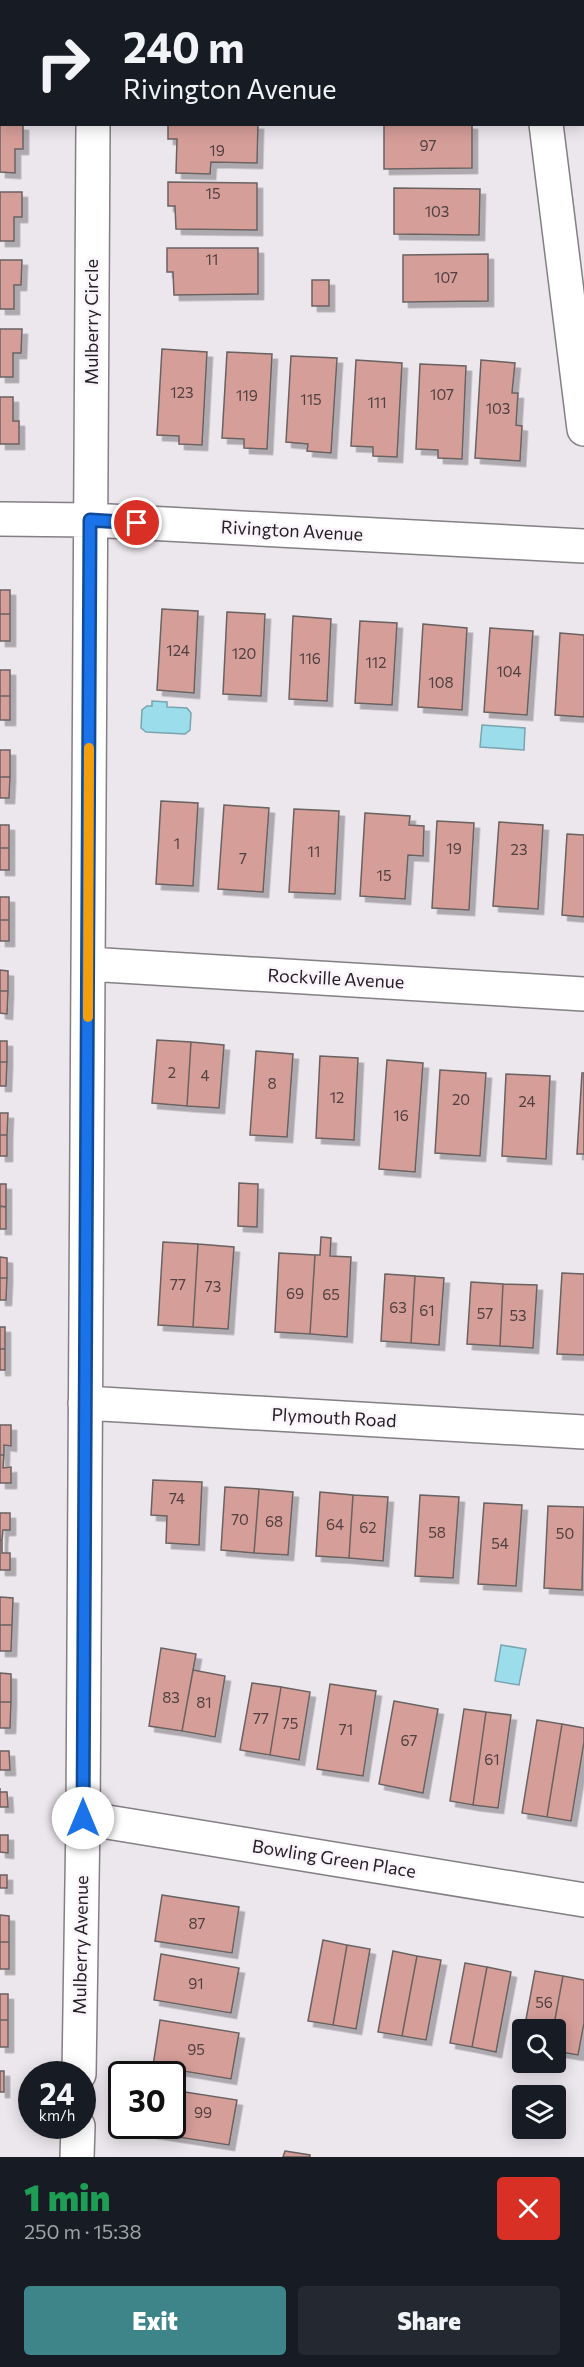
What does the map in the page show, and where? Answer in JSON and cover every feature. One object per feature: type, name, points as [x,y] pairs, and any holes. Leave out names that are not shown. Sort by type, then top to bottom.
[{"type":"street","name":"Mulberry Circle","points":[[90,520],[93,126]]},
{"type":"street","points":[[546,126],[584,429]]},
{"type":"street","name":"Rivington Avenue","points":[[0,519],[90,520],[584,546]]},
{"type":"street","name":"Mulberry Avenue","points":[[79,2061],[83,1818],[90,520]]},
{"type":"street","name":"Rockville Avenue","points":[[88,964],[584,994]]},
{"type":"street","name":"Plymouth Road","points":[[85,1403],[584,1432]]},
{"type":"street","name":"Bowling Green Place","points":[[83,1818],[584,1900]]},
{"type":"street","points":[[77,2157],[78,2139]]},
{"type":"water","points":[[152,701],[167,702],[167,707],[187,708],[191,713],[190,730],[185,734],[146,732],[141,728],[142,710],[147,706],[152,706]]},
{"type":"water","points":[[482,725],[525,728],[524,750],[480,747]]},
{"type":"water","points":[[501,1645],[526,1649],[519,1685],[495,1681]]},
{"type":"building","points":[[0,126],[23,126],[23,149],[15,149],[15,173],[0,172]]},
{"type":"building","points":[[168,126],[258,126],[257,163],[211,162],[210,174],[176,173],[177,139],[168,139]]},
{"type":"building","points":[[384,126],[472,126],[472,168],[384,169]]},
{"type":"building","points":[[168,182],[257,183],[257,230],[176,229],[175,206],[168,206]]},
{"type":"building","points":[[394,188],[480,189],[479,235],[394,234]]},
{"type":"building","points":[[0,192],[22,192],[22,217],[14,217],[14,241],[0,241]]},
{"type":"building","points":[[167,248],[258,248],[258,294],[174,295],[173,272],[167,272]]},
{"type":"building","points":[[488,254],[488,301],[403,302],[403,255]]},
{"type":"building","points":[[0,260],[22,260],[21,285],[14,285],[14,309],[0,309]]},
{"type":"building","points":[[312,280],[329,280],[329,306],[312,306]]},
{"type":"building","points":[[0,329],[22,329],[21,353],[13,353],[13,377],[0,377]]},
{"type":"building","points":[[162,349],[207,352],[202,445],[179,444],[179,436],[157,435]]},
{"type":"building","points":[[227,352],[272,354],[267,449],[244,448],[244,439],[222,438]]},
{"type":"building","points":[[291,356],[337,358],[331,453],[307,451],[308,444],[286,442]]},
{"type":"building","points":[[356,360],[402,363],[397,457],[373,456],[373,447],[351,446]]},
{"type":"building","points":[[481,360],[515,363],[512,393],[518,393],[516,425],[522,426],[520,461],[475,458]]},
{"type":"building","points":[[420,364],[466,366],[462,459],[438,458],[438,450],[416,449]]},
{"type":"building","points":[[0,397],[13,397],[13,421],[19,421],[19,444],[0,444]]},
{"type":"building","points":[[0,590],[10,590],[10,614],[0,614]]},
{"type":"building","points":[[162,609],[198,611],[194,693],[157,690]]},
{"type":"building","points":[[227,612],[265,614],[261,696],[223,694]]},
{"type":"building","points":[[0,614],[10,614],[10,641],[0,641]]},
{"type":"building","points":[[293,616],[331,619],[327,701],[289,699]]},
{"type":"building","points":[[360,621],[397,623],[392,705],[355,703]]},
{"type":"building","points":[[423,624],[467,628],[462,710],[418,707]]},
{"type":"building","points":[[490,628],[533,631],[527,715],[484,712]]},
{"type":"building","points":[[560,633],[584,635],[584,717],[555,715]]},
{"type":"building","points":[[0,670],[10,670],[10,696],[0,696]]},
{"type":"building","points":[[0,696],[10,696],[10,720],[0,720]]},
{"type":"building","points":[[0,750],[10,750],[10,777],[0,777]]},
{"type":"building","points":[[0,777],[10,777],[9,798],[0,798]]},
{"type":"building","points":[[161,801],[198,803],[193,886],[156,884]]},
{"type":"building","points":[[224,805],[269,808],[263,892],[218,889]]},
{"type":"building","points":[[294,809],[339,811],[335,894],[289,892]]},
{"type":"building","points":[[365,813],[410,816],[409,825],[424,826],[423,856],[408,855],[405,899],[360,896]]},
{"type":"building","points":[[437,821],[474,823],[469,910],[432,908]]},
{"type":"building","points":[[499,822],[543,825],[538,909],[493,906]]},
{"type":"building","points":[[0,825],[9,825],[9,848],[0,848]]},
{"type":"building","points":[[567,834],[584,835],[584,917],[562,915]]},
{"type":"building","points":[[0,848],[9,848],[9,870],[0,870]]},
{"type":"building","points":[[0,897],[9,897],[9,920],[0,920]]},
{"type":"building","points":[[0,920],[9,920],[9,941],[0,941]]},
{"type":"building","points":[[0,970],[8,971],[8,991],[0,991]]},
{"type":"building","points":[[0,991],[8,991],[7,1014],[0,1013]]},
{"type":"building","points":[[157,1040],[191,1042],[187,1106],[152,1103]]},
{"type":"building","points":[[0,1041],[7,1041],[7,1062],[0,1062]]},
{"type":"building","points":[[191,1042],[224,1045],[219,1108],[187,1106]]},
{"type":"building","points":[[256,1051],[293,1054],[287,1137],[250,1135]]},
{"type":"building","points":[[320,1056],[358,1058],[354,1140],[316,1138]]},
{"type":"building","points":[[387,1060],[423,1063],[415,1172],[379,1169]]},
{"type":"building","points":[[0,1062],[7,1062],[6,1086],[0,1086]]},
{"type":"building","points":[[440,1070],[486,1073],[480,1156],[435,1153]]},
{"type":"building","points":[[582,1073],[584,1073],[584,1154],[577,1154]]},
{"type":"building","points":[[506,1074],[550,1076],[546,1159],[502,1156]]},
{"type":"building","points":[[0,1113],[8,1113],[7,1135],[0,1135]]},
{"type":"building","points":[[0,1135],[7,1135],[7,1156],[0,1156]]},
{"type":"building","points":[[239,1183],[258,1184],[257,1227],[238,1226]]},
{"type":"building","points":[[0,1184],[6,1184],[6,1207],[0,1206]]},
{"type":"building","points":[[0,1206],[6,1207],[6,1229],[0,1229]]},
{"type":"building","points":[[321,1237],[331,1238],[330,1256],[351,1257],[347,1337],[310,1334],[315,1255],[320,1255]]},
{"type":"building","points":[[163,1242],[198,1244],[193,1327],[158,1325]]},
{"type":"building","points":[[198,1244],[234,1247],[228,1329],[193,1327]]},
{"type":"building","points":[[279,1253],[315,1255],[310,1334],[275,1332]]},
{"type":"building","points":[[0,1257],[7,1258],[7,1278],[0,1278]]},
{"type":"building","points":[[562,1273],[584,1274],[584,1355],[557,1354]]},
{"type":"building","points":[[385,1274],[415,1276],[411,1343],[381,1341]]},
{"type":"building","points":[[415,1276],[444,1278],[439,1345],[411,1343]]},
{"type":"building","points":[[0,1278],[7,1278],[6,1300],[0,1300]]},
{"type":"building","points":[[471,1282],[503,1284],[500,1346],[467,1344]]},
{"type":"building","points":[[503,1284],[537,1285],[533,1348],[500,1346]]},
{"type":"building","points":[[0,1327],[5,1327],[5,1349],[0,1349]]},
{"type":"building","points":[[0,1349],[5,1349],[5,1370],[0,1370]]},
{"type":"building","points":[[0,1425],[11,1425],[11,1446],[4,1445],[4,1455],[0,1455]]},
{"type":"building","points":[[0,1455],[4,1455],[3,1468],[11,1467],[11,1483],[0,1483]]},
{"type":"building","points":[[153,1480],[202,1482],[199,1545],[166,1543],[167,1516],[151,1515]]},
{"type":"building","points":[[225,1487],[259,1489],[254,1553],[221,1550]]},
{"type":"building","points":[[259,1489],[293,1492],[288,1555],[254,1553]]},
{"type":"building","points":[[320,1492],[353,1495],[349,1558],[316,1556]]},
{"type":"building","points":[[353,1495],[388,1497],[383,1561],[349,1558]]},
{"type":"building","points":[[420,1495],[459,1497],[453,1578],[415,1576]]},
{"type":"building","points":[[484,1503],[522,1505],[516,1586],[478,1584]]},
{"type":"building","points":[[548,1506],[584,1507],[582,1590],[544,1588]]},
{"type":"building","points":[[0,1513],[10,1513],[10,1530],[3,1530],[2,1540],[0,1540]]},
{"type":"building","points":[[0,1540],[2,1540],[2,1553],[10,1553],[10,1570],[0,1570]]},
{"type":"building","points":[[0,1597],[13,1598],[12,1625],[0,1625]]},
{"type":"building","points":[[0,1625],[12,1625],[11,1651],[0,1651]]},
{"type":"building","points":[[161,1648],[196,1654],[182,1731],[149,1726]]},
{"type":"building","points":[[193,1670],[225,1676],[215,1737],[182,1731]]},
{"type":"building","points":[[0,1673],[11,1674],[11,1702],[0,1702]]},
{"type":"building","points":[[252,1683],[281,1687],[270,1755],[240,1750]]},
{"type":"building","points":[[330,1684],[376,1691],[363,1776],[317,1769]]},
{"type":"building","points":[[281,1687],[310,1692],[299,1760],[270,1755]]},
{"type":"building","points":[[394,1701],[438,1709],[423,1793],[379,1784]]},
{"type":"building","points":[[0,1702],[11,1702],[10,1728],[0,1728]]},
{"type":"building","points":[[464,1709],[486,1712],[473,1805],[450,1801]]},
{"type":"building","points":[[486,1712],[511,1715],[498,1808],[473,1805]]},
{"type":"building","points":[[537,1720],[562,1724],[547,1817],[522,1813]]},
{"type":"building","points":[[562,1724],[584,1728],[584,1742],[571,1821],[547,1817]]},
{"type":"building","points":[[0,1751],[9,1751],[10,1770],[0,1770]]},
{"type":"building","points":[[0,1792],[7,1792],[8,1807],[0,1807]]},
{"type":"building","points":[[0,1835],[8,1835],[8,1853],[0,1852]]},
{"type":"building","points":[[0,1875],[7,1875],[7,1888],[0,1888]]},
{"type":"building","points":[[162,1895],[239,1907],[232,1953],[155,1941]]},
{"type":"building","points":[[0,1915],[9,1916],[9,1942],[0,1942]]},
{"type":"building","points":[[323,1940],[347,1945],[333,2025],[308,2021]]},
{"type":"building","points":[[0,1942],[9,1942],[9,1969],[0,1969]]},
{"type":"building","points":[[347,1945],[370,1949],[356,2029],[333,2025]]},
{"type":"building","points":[[393,1951],[417,1956],[402,2036],[378,2032]]},
{"type":"building","points":[[161,1954],[239,1968],[231,2013],[154,2000]]},
{"type":"building","points":[[417,1956],[441,1960],[426,2040],[402,2036]]},
{"type":"building","points":[[465,1963],[487,1967],[472,2047],[450,2043]]},
{"type":"building","points":[[487,1967],[511,1972],[496,2052],[472,2047]]},
{"type":"building","points":[[535,1971],[563,1976],[555,2019],[526,2019]]},
{"type":"building","points":[[563,1976],[584,1980],[584,2023],[578,2055],[566,2053],[566,2019],[555,2019]]},
{"type":"building","points":[[0,1994],[8,1994],[8,2020],[0,2020]]},
{"type":"building","points":[[0,2020],[8,2020],[8,2047],[0,2047]]},
{"type":"building","points":[[160,2020],[239,2033],[231,2079],[186,2072],[186,2061],[154,2061]]},
{"type":"building","points":[[0,2071],[4,2071],[4,2092],[0,2092]]},
{"type":"building","points":[[186,2092],[237,2100],[229,2145],[186,2138]]},
{"type":"building","points":[[285,2151],[310,2155],[310,2157],[283,2157]]},
{"type":"slow traffic","points":[[88,1017],[89,748]]},
{"type":"route","points":[[83,1818],[90,520],[137,523]]}]
